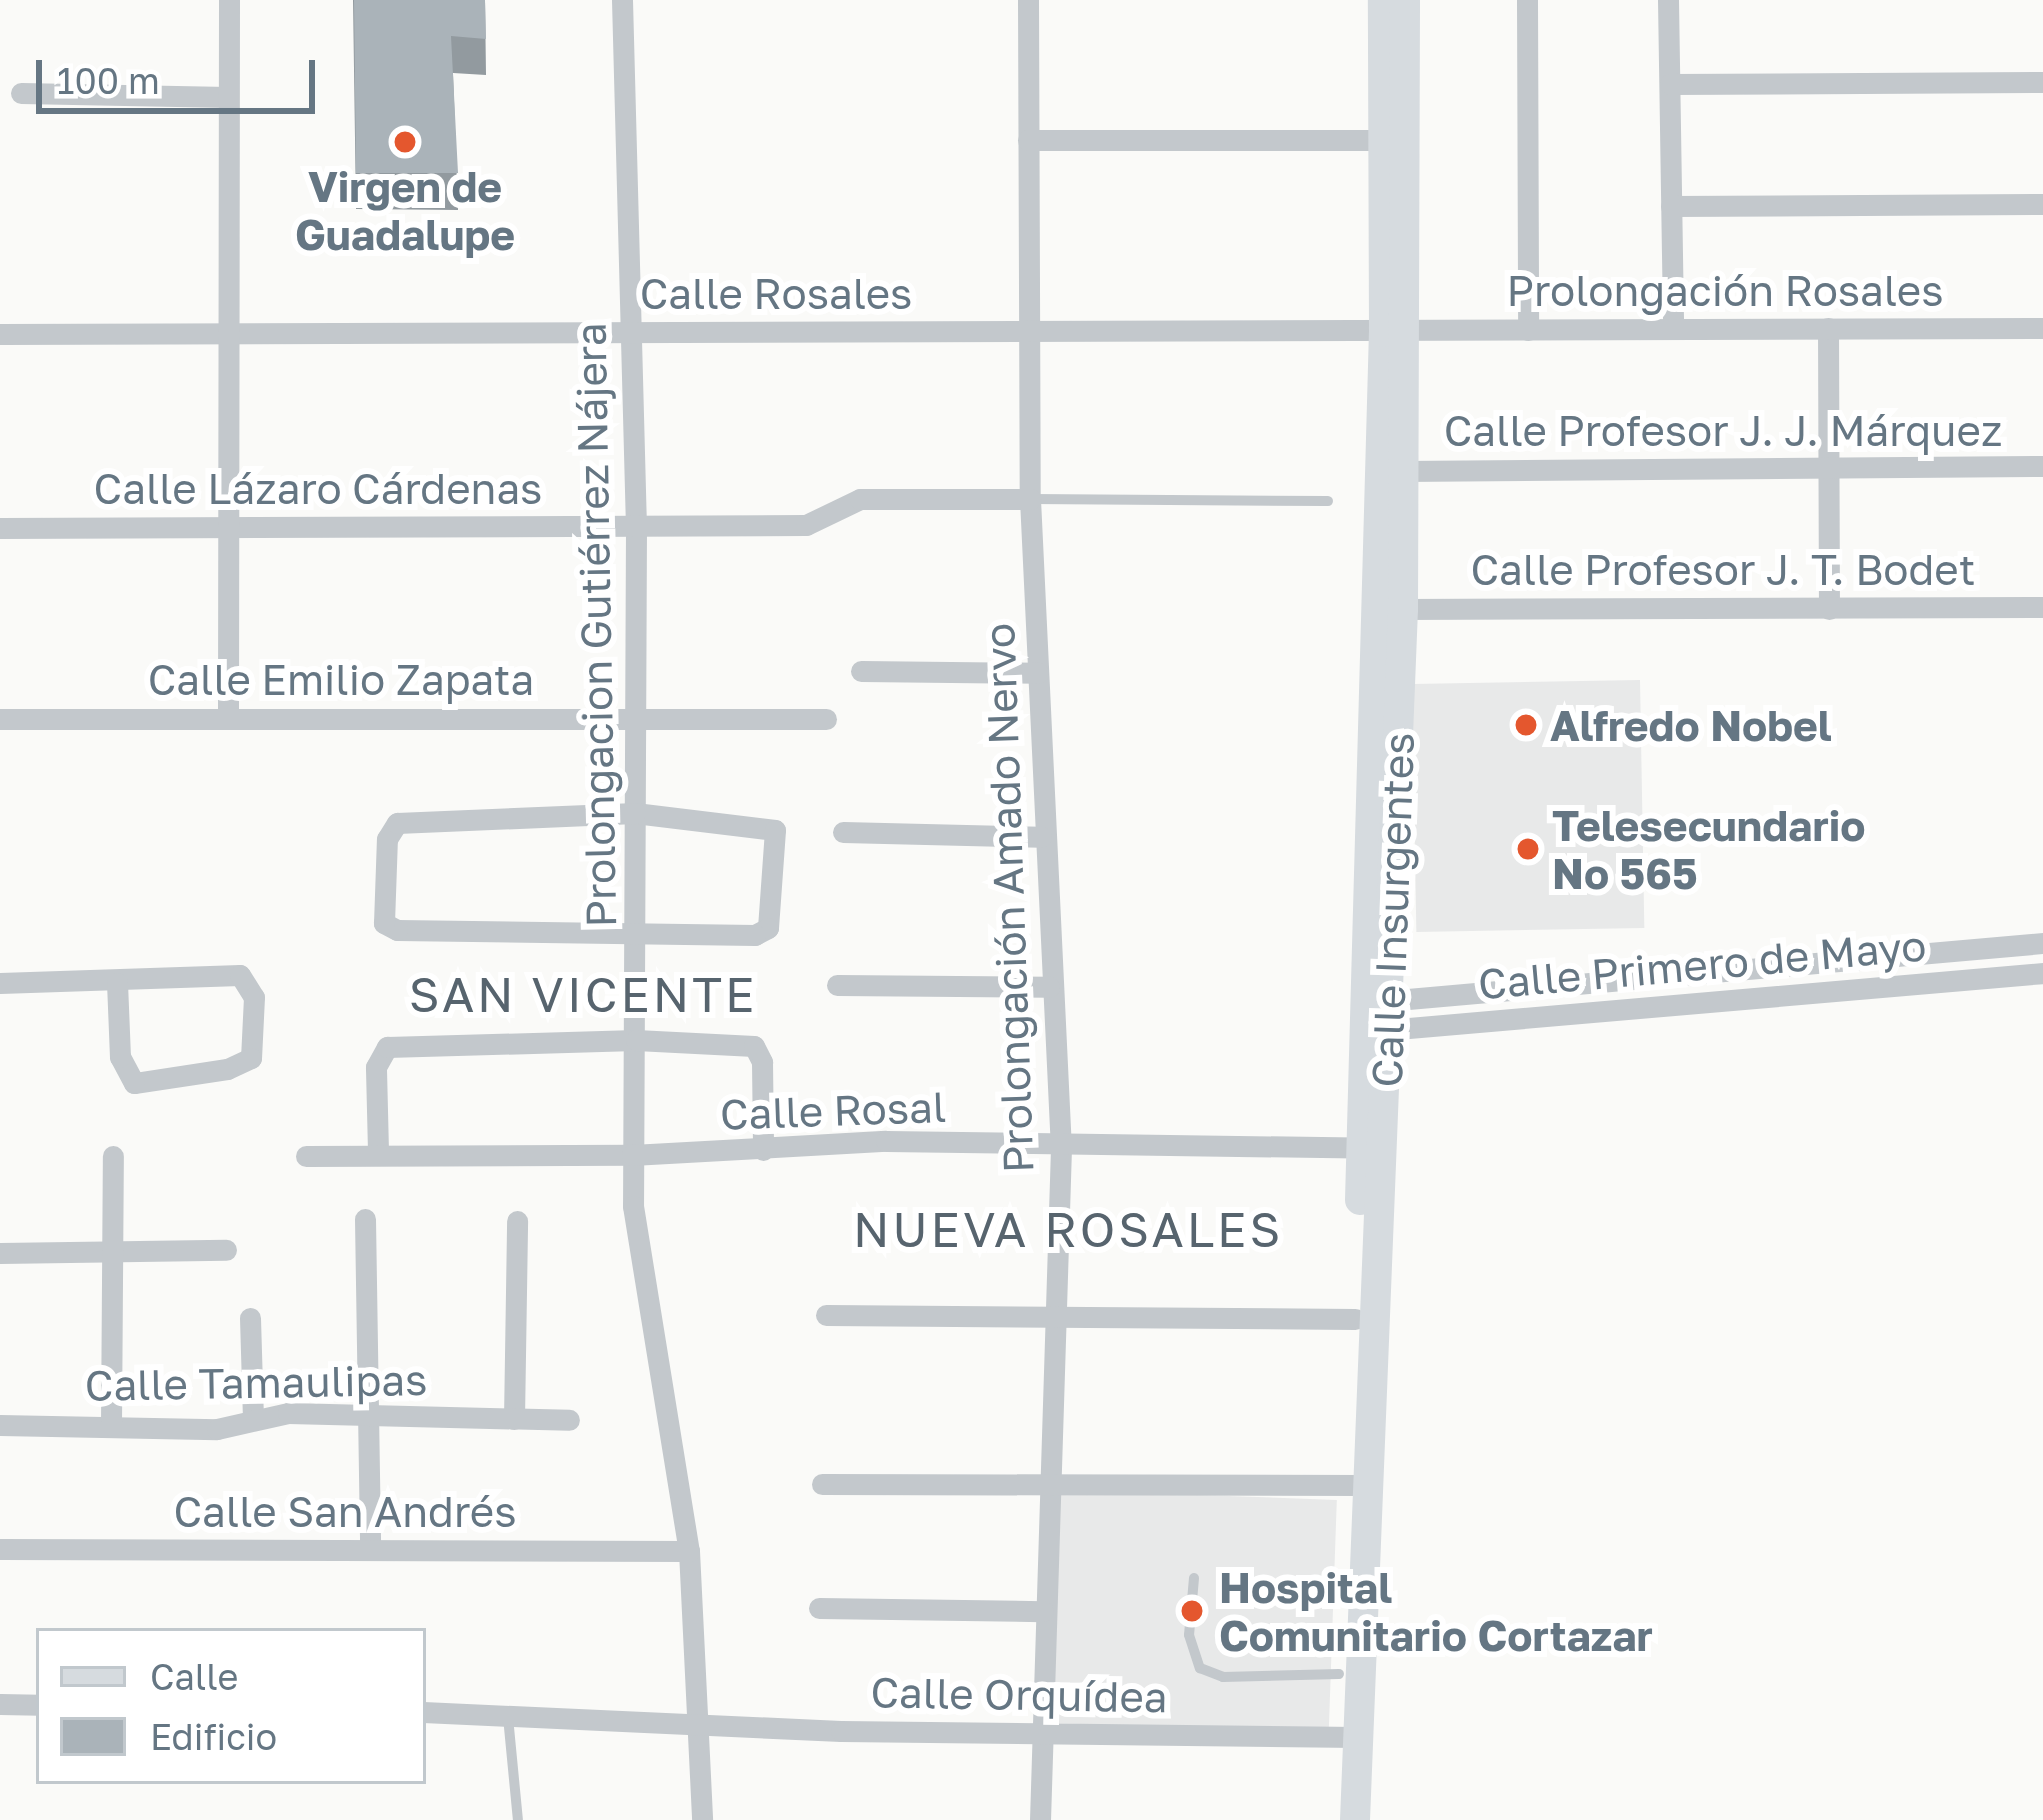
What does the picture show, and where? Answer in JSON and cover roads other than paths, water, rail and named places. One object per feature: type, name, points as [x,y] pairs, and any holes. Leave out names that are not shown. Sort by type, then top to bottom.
[{"type":"main road","name":"Calle Insurgentes","points":[[1334,1820],[1347,1737],[1379,1016],[1403,609],[1403,471],[1385,140],[1383,0]]},
{"type":"main road","name":"Calle Insurgentes","points":[[1379,1016],[1405,0]]},
{"type":"main road","name":"Calle Insurgentes","points":[[1355,1820],[1340,1674],[1356,1485],[1355,1319],[1373,1148]]},
{"type":"street","points":[[228,717],[229,0]]},
{"type":"street","name":"Prolongacion Gutiérrez Nájera","points":[[622,0],[637,528],[632,1155],[637,1234],[689,1551],[702,1820]]},
{"type":"street","name":"Prolongación Amado Nervo","points":[[1028,0],[1030,499],[1040,837],[1061,1148],[1045,1480],[1040,1820]]},
{"type":"street","points":[[1527,0],[1528,330]]},
{"type":"street","points":[[1668,0],[1673,328]]},
{"type":"street","points":[[1670,84],[2043,82]]},
{"type":"street","points":[[21,93],[228,97]]},
{"type":"street","points":[[1028,140],[1385,140]]},
{"type":"street","points":[[1671,206],[2043,204]]},
{"type":"street","points":[[1828,328],[1829,609]]},
{"type":"street","name":"Prolongación Rosales","points":[[1396,332],[2043,328]]},
{"type":"street","name":"Calle Rosales","points":[[0,334],[1396,332]]},
{"type":"street","name":"Calle Profesor J. J. Márquez","points":[[1403,471],[2043,466]]},
{"type":"street","name":"Calle Lázaro Cárdenas","points":[[0,528],[806,525],[860,499],[1030,499]]},
{"type":"street","name":"Calle Profesor J. T. Bodet","points":[[1403,609],[2043,607]]},
{"type":"street","points":[[861,670],[1038,673]]},
{"type":"street","name":"Calle Emilio Zapata","points":[[0,719],[826,719]]},
{"type":"street","points":[[635,813],[768,825],[777,836],[775,910],[761,933],[637,931],[397,930],[382,916],[387,839],[397,823],[635,813]]},
{"type":"street","points":[[843,832],[1040,837]]},
{"type":"street","name":"Calle Primero de Mayo","points":[[1379,1016],[2043,943]]},
{"type":"street","name":"Calle Primero de Mayo","points":[[1379,1016],[2043,973]]},
{"type":"street","points":[[2,982],[117,983],[240,975],[254,997],[251,1058],[227,1070],[134,1083],[120,1057],[117,983]]},
{"type":"street","points":[[837,985],[1049,986]]},
{"type":"street","points":[[378,1151],[376,1066],[387,1047],[636,1040],[754,1046],[762,1062],[763,1150]]},
{"type":"street","name":"Calle Rosal","points":[[306,1156],[378,1151],[632,1155],[886,1142],[1061,1148],[1373,1148]]},
{"type":"street","points":[[112,1426],[113,1156]]},
{"type":"street","points":[[365,1219],[374,1415],[370,1550]]},
{"type":"street","points":[[514,1419],[517,1222]]},
{"type":"street","points":[[0,1253],[226,1250]]},
{"type":"street","points":[[826,1316],[1355,1319]]},
{"type":"street","points":[[250,1318],[253,1418]]},
{"type":"street","name":"Calle Tamaulipas","points":[[0,1425],[217,1429],[253,1418],[374,1415],[569,1420]]},
{"type":"street","points":[[822,1484],[1045,1480],[1356,1485]]},
{"type":"street","name":"Calle San Andrés","points":[[0,1549],[689,1551]]},
{"type":"street","points":[[819,1608],[1043,1611]]},
{"type":"street","points":[[0,1704],[36,1705]]},
{"type":"street","name":"Calle Orquídea","points":[[426,1712],[1039,1733],[1347,1737]]},
{"type":"lane","points":[[1030,499],[1328,501]]},
{"type":"lane","points":[[1194,1578],[1189,1635],[1201,1668],[1223,1677],[1340,1674]]},
{"type":"lane","points":[[508,1713],[518,1820]]},
{"type":"place","name":"Virgen de Guadalupe","points":[[405,142]]},
{"type":"place","name":"Alfredo Nobel","points":[[1526,725]]},
{"type":"place","name":"Telesecundario No 565","points":[[1528,849]]},
{"type":"place","name":"Hospital Comunitario Cortazar","points":[[1192,1611]]},
{"type":"district","name":"SAN VICENTE","points":[[583,995]]},
{"type":"district","name":"NUEVA ROSALES","points":[[1068,1230]]}]
